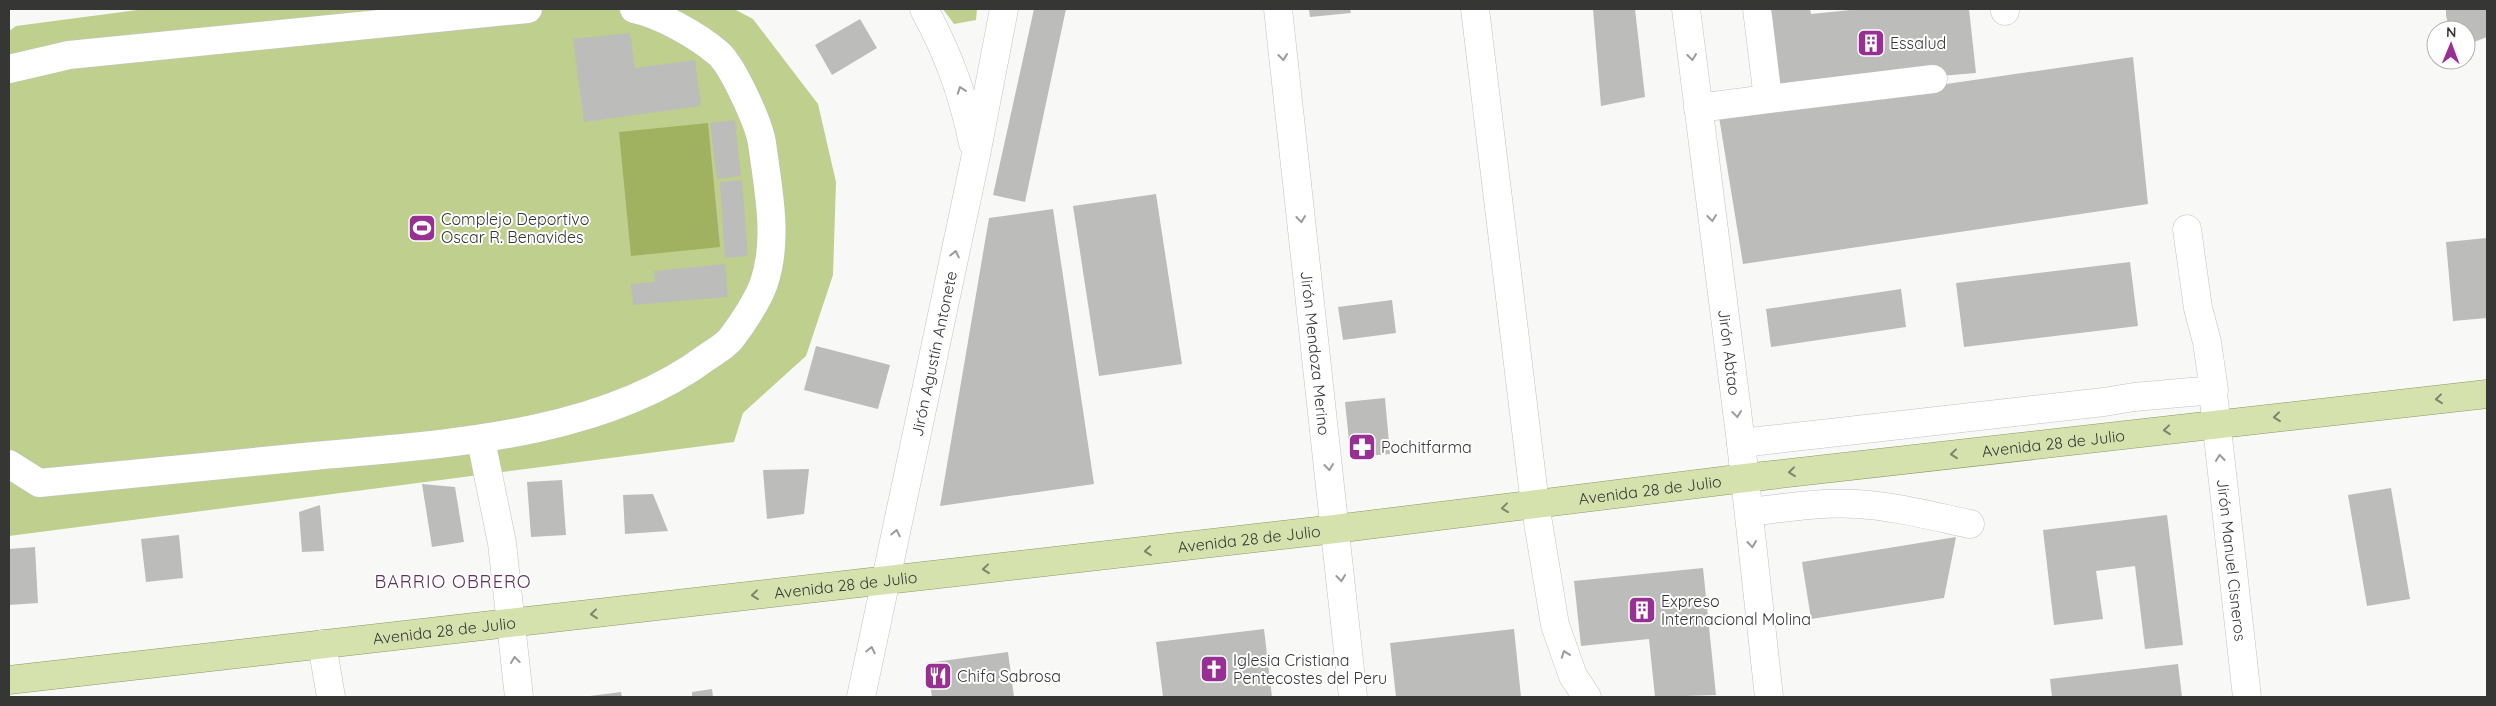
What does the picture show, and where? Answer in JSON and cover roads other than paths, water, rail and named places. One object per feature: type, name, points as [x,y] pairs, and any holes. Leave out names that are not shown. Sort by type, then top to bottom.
[{"type":"main road","name":"Avenida 28 de Julio","points":[[9,680],[1336,529],[1745,478],[2487,394]]},
{"type":"street","points":[[9,69],[69,55],[528,9]]},
{"type":"street","points":[[9,464],[39,483],[481,440],[589,414],[636,398],[683,375],[732,339],[764,284],[773,236],[760,133],[746,99],[720,54],[683,30],[643,10],[634,9]]},
{"type":"street","points":[[924,9],[946,50],[964,101],[976,155]]},
{"type":"street","name":"Jirón Agustín Antonete","points":[[861,697],[976,155],[1004,9]]},
{"type":"street","name":"Jirón Mendoza Merino","points":[[1278,9],[1353,697]]},
{"type":"street","points":[[1475,9],[1535,504],[1555,625],[1573,676],[1587,697]]},
{"type":"street","name":"Jirón Abtao","points":[[1686,9],[1741,443],[1770,697]]},
{"type":"street","points":[[1757,9],[1768,99]]},
{"type":"street","points":[[1698,108],[1933,79]]},
{"type":"street","name":"Jirón Manuel Cisneros","points":[[2186,229],[2198,308],[2207,342],[2214,390],[2216,424],[2247,697]]},
{"type":"street","points":[[1741,443],[2104,402],[2134,396],[2214,390]]},
{"type":"street","points":[[481,440],[502,543],[519,697]]},
{"type":"street","points":[[1749,512],[1810,504],[1856,504],[1908,510],[1970,524]]},
{"type":"street","points":[[322,644],[331,697]]},
{"type":"place","name":"Essalud","points":[[1871,43]]},
{"type":"place","name":"Complejo Deportivo Oscar R. Benavides","points":[[422,228]]},
{"type":"place","name":"Pochitfarma","points":[[1362,447]]},
{"type":"place","name":"Expreso Internacional Molina","points":[[1642,610]]},
{"type":"place","name":"Iglesia Cristiana Pentecostes del Peru","points":[[1214,669]]},
{"type":"place","name":"Chifa Sabrosa","points":[[938,676]]},
{"type":"district","name":"BARRIO OBRERO","points":[[453,581]]}]
